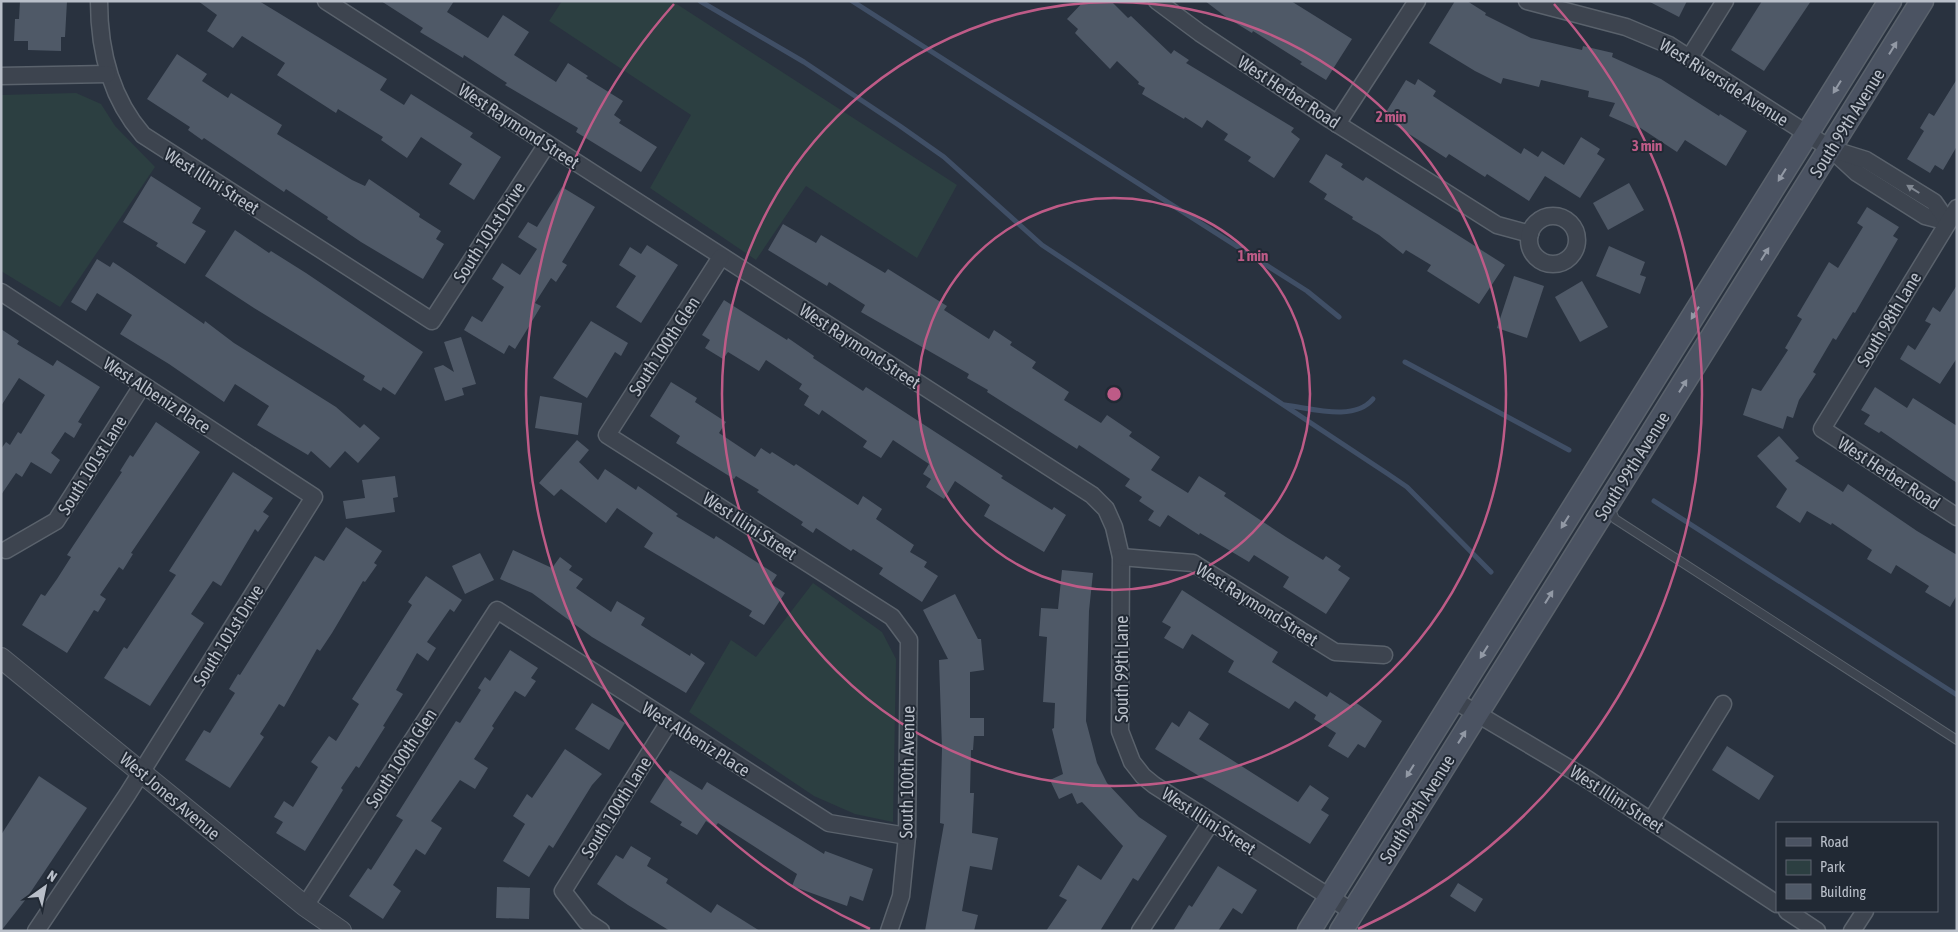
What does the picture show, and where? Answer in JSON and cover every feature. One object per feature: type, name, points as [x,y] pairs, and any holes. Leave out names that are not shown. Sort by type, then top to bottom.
[{"type":"main road","name":"South 99th Avenue","points":[[1310,931],[1890,1]]},
{"type":"main road","name":"South 99th Avenue","points":[[1347,921],[1922,1]]},
{"type":"street","name":"West Illini Street","points":[[98,1],[99,33],[107,74],[129,118],[157,146],[432,321]]},
{"type":"street","name":"West Raymond Street","points":[[326,1],[1092,494],[1106,509],[1121,557],[1192,563],[1335,652],[1384,655]]},
{"type":"street","name":"West Herber Road","points":[[1157,1],[1200,33],[1337,124],[1497,225],[1530,234]]},
{"type":"street","points":[[1337,124],[1417,1]]},
{"type":"street","name":"West Riverside Avenue","points":[[1526,1],[1626,27],[1669,45],[1831,149],[1866,160],[1952,215]]},
{"type":"street","points":[[1690,57],[1725,1]]},
{"type":"street","points":[[1,76],[107,74]]},
{"type":"street","name":"South 101st Drive","points":[[432,321],[547,144]]},
{"type":"street","name":"South 98th Lane","points":[[1822,429],[1952,215]]},
{"type":"street","name":"South 100th Glen","points":[[608,435],[721,257]]},
{"type":"street","name":"West Albeniz Place","points":[[1,292],[314,497]]},
{"type":"street","name":"South 101st Lane","points":[[6,550],[56,522],[142,386]]},
{"type":"street","name":"West Herber Road","points":[[1822,429],[1957,517]]},
{"type":"street","name":"West Illini Street","points":[[608,435],[892,617]]},
{"type":"street","name":"South 101st Drive","points":[[142,772],[314,497]]},
{"type":"street","name":"South 99th Lane","points":[[1121,557],[1120,731],[1127,752],[1143,776]]},
{"type":"street","name":"South 100th Glen","points":[[305,906],[497,610]]},
{"type":"street","name":"West Albeniz Place","points":[[497,610],[829,823],[907,836]]},
{"type":"street","name":"South 100th Avenue","points":[[889,931],[901,896],[907,836],[909,640],[892,617]]},
{"type":"street","name":"West Jones Avenue","points":[[1,658],[305,906],[341,931]]},
{"type":"street","name":"West Illini Street","points":[[1454,700],[1587,778],[1776,903]]},
{"type":"street","points":[[1651,821],[1723,704]]},
{"type":"street","name":"South 100th Lane","points":[[602,931],[586,921],[562,891],[669,722]]},
{"type":"street","points":[[36,931],[142,772]]},
{"type":"street","name":"West Illini Street","points":[[1143,776],[1330,898],[1347,921]]},
{"type":"street","points":[[1140,931],[1211,822]]},
{"type":"street","points":[[1788,912],[1817,931]]},
{"type":"street","points":[[1852,931],[1864,912]]},
{"type":"lane","points":[[1611,499],[1615,519],[1957,740]]},
{"type":"green space","points":[[562,1],[672,1],[957,185],[917,258],[806,186],[756,260],[650,188],[691,115],[549,21]]},
{"type":"green space","points":[[76,93],[101,104],[115,126],[155,167],[60,307],[1,271],[1,95]]},
{"type":"green space","points":[[813,583],[882,632],[896,659],[893,822],[855,814],[814,796],[689,712],[731,640],[756,657]]},
{"type":"building","points":[[20,1],[67,1],[65,37],[61,37],[61,51],[28,50],[28,41],[14,41],[15,19],[19,19]]},
{"type":"building","points":[[198,1],[259,1],[387,79],[380,90],[404,105],[411,94],[473,133],[470,137],[501,157],[474,200],[449,184],[462,164],[421,137],[407,158],[381,140],[383,137],[338,109],[336,113],[277,75],[285,63],[242,36],[233,48],[207,31],[217,15]]},
{"type":"building","points":[[381,1],[454,1],[447,12],[488,38],[503,15],[529,32],[514,55],[556,82],[568,63],[588,76],[586,78],[623,101],[614,115],[621,120],[619,123],[657,147],[641,172],[576,132],[578,128],[505,85],[507,83],[464,55],[463,58],[420,32],[423,28]]},
{"type":"building","points":[[1084,1],[1111,1],[1128,18],[1131,16],[1171,54],[1174,50],[1189,60],[1186,63],[1294,128],[1291,132],[1300,139],[1274,178],[1248,161],[1251,157],[1224,140],[1228,134],[1207,120],[1202,128],[1142,94],[1145,88],[1138,84],[1139,82],[1117,61],[1110,69],[1075,33],[1078,29],[1067,19]]},
{"type":"building","points":[[1205,1],[1291,1],[1352,39],[1326,80],[1300,64],[1302,62],[1253,31],[1252,33],[1226,17]]},
{"type":"building","points":[[1455,1],[1467,1],[1486,13],[1485,15],[1531,38],[1582,50],[1583,46],[1613,53],[1612,57],[1661,79],[1719,116],[1720,114],[1747,131],[1726,166],[1685,140],[1677,152],[1639,127],[1638,129],[1609,116],[1615,103],[1588,97],[1589,91],[1541,80],[1539,87],[1503,78],[1501,84],[1475,71],[1429,43]]},
{"type":"building","points":[[1648,1],[1687,1],[1679,17]]},
{"type":"building","points":[[1762,1],[1811,1],[1764,71],[1731,50]]},
{"type":"building","points":[[177,54],[207,74],[202,81],[228,98],[231,93],[282,125],[277,134],[352,180],[365,186],[369,179],[420,214],[419,217],[441,231],[436,239],[444,244],[423,279],[361,242],[286,189],[284,192],[204,138],[202,140],[188,130],[190,127],[147,99]]},
{"type":"building","points":[[1418,79],[1436,91],[1433,96],[1521,154],[1524,148],[1538,157],[1542,151],[1564,165],[1581,137],[1600,149],[1597,154],[1605,159],[1580,198],[1545,176],[1529,201],[1487,174],[1485,177],[1449,154],[1446,158],[1383,117],[1406,80],[1415,85]]},
{"type":"building","points":[[1957,79],[1957,146],[1943,170],[1935,165],[1930,173],[1907,159],[1924,131],[1920,128],[1929,113],[1934,116]]},
{"type":"building","points":[[1326,154],[1343,164],[1341,167],[1363,181],[1366,177],[1505,265],[1479,304],[1427,271],[1431,265],[1406,250],[1403,254],[1379,235],[1324,199],[1327,194],[1309,182]]},
{"type":"building","points":[[151,176],[201,208],[192,223],[206,231],[185,264],[156,246],[158,243],[123,222]]},
{"type":"building","points":[[1629,183],[1644,210],[1608,230],[1593,203]]},
{"type":"building","points":[[562,187],[595,207],[562,262],[567,265],[556,282],[551,278],[535,303],[541,306],[515,349],[509,345],[504,354],[464,330],[472,316],[482,322],[504,287],[492,279],[502,263],[520,275],[537,249],[518,237],[528,222],[537,227]]},
{"type":"building","points":[[1867,207],[1899,227],[1893,236],[1898,239],[1855,313],[1853,312],[1836,340],[1833,338],[1813,372],[1816,374],[1799,400],[1793,418],[1787,416],[1783,429],[1743,415],[1752,388],[1761,391],[1788,350],[1785,348],[1802,319],[1797,316],[1829,262],[1838,268],[1863,227],[1857,223]]},
{"type":"building","points":[[783,224],[816,243],[821,235],[885,273],[888,269],[947,306],[944,310],[989,339],[994,330],[1012,342],[1010,345],[1036,362],[1032,368],[1069,392],[1064,400],[1101,423],[1107,415],[1132,432],[1129,436],[1160,457],[1151,470],[1188,493],[1199,476],[1226,493],[1224,496],[1286,537],[1323,560],[1326,556],[1341,566],[1338,570],[1350,578],[1326,614],[1283,587],[1289,577],[1254,555],[1249,562],[1200,533],[1199,535],[1168,515],[1160,527],[1148,520],[1154,511],[1139,501],[1142,497],[1125,486],[1130,479],[1079,445],[1077,449],[987,392],[988,390],[967,378],[969,374],[861,312],[865,305],[829,282],[827,286],[768,250]]},
{"type":"building","points":[[235,230],[269,253],[271,251],[306,273],[423,352],[395,395],[383,387],[381,391],[363,380],[365,376],[205,276]]},
{"type":"building","points":[[647,245],[678,265],[641,323],[616,307],[636,276],[619,265],[630,247],[641,254]]},
{"type":"building","points":[[1609,246],[1645,262],[1640,275],[1646,277],[1640,294],[1596,276]]},
{"type":"building","points":[[97,259],[110,267],[113,262],[204,324],[205,321],[234,343],[336,407],[360,428],[364,424],[380,438],[358,463],[345,451],[330,468],[311,451],[308,455],[257,425],[269,406],[235,384],[224,402],[169,364],[120,334],[132,315],[97,293],[86,311],[71,302]]},
{"type":"building","points":[[1514,276],[1544,286],[1527,338],[1497,328]]},
{"type":"building","points":[[1582,281],[1608,327],[1580,342],[1555,297]]},
{"type":"building","points":[[1957,285],[1957,358],[1940,384],[1900,359],[1908,345],[1915,350],[1931,324],[1925,321],[1933,307],[1940,312]]},
{"type":"building","points":[[724,300],[787,340],[788,338],[814,356],[813,358],[863,391],[866,387],[1003,476],[1001,478],[1052,510],[1054,507],[1066,515],[1044,552],[984,516],[990,505],[955,481],[944,499],[926,487],[931,479],[923,474],[929,464],[893,440],[881,458],[863,447],[867,441],[822,410],[819,415],[804,405],[809,396],[799,389],[802,384],[766,360],[759,371],[728,352],[723,359],[705,348],[710,340],[702,335]]},
{"type":"building","points":[[591,321],[628,343],[621,356],[615,352],[587,398],[553,378]]},
{"type":"building","points":[[1,329],[19,341],[17,344],[53,366],[57,360],[100,387],[78,422],[82,424],[74,438],[65,432],[51,453],[60,460],[51,474],[31,462],[22,477],[16,473],[1,495],[1,449],[6,442],[10,445],[18,432],[21,434],[45,395],[19,378],[1,406]]},
{"type":"building","points":[[461,337],[476,384],[462,388],[464,395],[445,401],[434,368],[443,365],[454,372],[444,342]]},
{"type":"building","points":[[671,382],[697,398],[695,402],[726,422],[719,433],[755,457],[761,448],[770,454],[772,452],[794,466],[796,464],[858,505],[863,496],[882,509],[876,519],[914,545],[910,552],[927,562],[924,567],[938,576],[922,602],[879,574],[883,568],[853,549],[851,551],[816,528],[813,533],[801,525],[803,522],[757,492],[759,490],[736,476],[734,479],[676,443],[680,436],[650,416]]},
{"type":"building","points":[[1875,387],[1907,408],[1913,398],[1957,426],[1957,483],[1881,431],[1879,433],[1864,424],[1870,415],[1861,410]]},
{"type":"building","points":[[540,396],[582,403],[578,435],[535,428]]},
{"type":"building","points":[[156,422],[200,452],[131,553],[133,554],[123,570],[119,567],[100,595],[106,599],[98,612],[94,610],[67,653],[22,625],[41,594],[45,596],[57,579],[71,557],[67,555],[122,472],[120,471],[130,455],[133,457]]},
{"type":"building","points":[[1779,436],[1799,458],[1795,461],[1843,492],[1848,484],[1917,531],[1957,555],[1957,595],[1950,607],[1925,592],[1929,586],[1896,565],[1891,574],[1867,559],[1872,550],[1832,523],[1831,525],[1807,511],[1800,523],[1776,507],[1787,489],[1757,456]]},
{"type":"building","points":[[577,440],[589,450],[579,462],[598,480],[605,469],[636,490],[638,486],[678,514],[676,516],[714,539],[716,536],[777,575],[771,584],[785,593],[764,625],[749,616],[752,611],[644,547],[653,533],[617,508],[606,523],[561,489],[554,496],[539,483]]},
{"type":"building","points":[[233,472],[273,498],[263,512],[269,516],[258,532],[255,529],[221,586],[213,581],[191,614],[204,623],[150,706],[104,678],[124,647],[127,649],[176,575],[169,571]]},
{"type":"building","points":[[395,476],[398,497],[393,498],[395,512],[346,519],[343,501],[365,498],[362,480]]},
{"type":"building","points":[[346,527],[382,551],[374,563],[377,565],[365,582],[363,581],[320,651],[317,649],[284,707],[279,704],[260,734],[264,737],[230,788],[185,760],[204,730],[210,733],[235,693],[229,689],[238,674],[240,675],[315,556],[324,561]]},
{"type":"building","points":[[513,550],[552,568],[560,557],[572,566],[569,570],[583,579],[576,588],[611,612],[617,601],[645,618],[641,625],[690,656],[691,653],[705,663],[686,693],[592,637],[532,593],[500,579]]},
{"type":"building","points":[[480,553],[494,580],[465,594],[452,566]]},
{"type":"building","points":[[1062,570],[1093,573],[1089,611],[1086,721],[1097,763],[1107,783],[1139,817],[1167,836],[1138,881],[1133,878],[1100,931],[1046,931],[1067,900],[1059,896],[1078,865],[1101,880],[1123,846],[1082,802],[1077,804],[1072,793],[1059,799],[1050,780],[1063,774],[1052,729],[1054,728],[1055,703],[1043,702],[1047,637],[1039,636],[1041,608],[1058,609]]},
{"type":"building","points":[[426,576],[462,600],[454,612],[450,609],[427,642],[436,648],[428,661],[417,653],[396,690],[403,694],[383,726],[385,727],[359,768],[356,766],[341,788],[343,790],[305,851],[276,833],[283,822],[274,817],[284,801],[293,807],[318,767],[311,762],[329,736],[336,741],[359,704],[352,699],[412,605],[408,602]]},
{"type":"building","points":[[1182,590],[1278,652],[1272,662],[1327,697],[1330,692],[1353,707],[1355,702],[1382,721],[1365,748],[1358,744],[1348,758],[1328,746],[1336,733],[1314,719],[1316,715],[1295,701],[1289,709],[1228,672],[1234,661],[1192,634],[1183,649],[1164,638],[1171,627],[1162,622]]},
{"type":"building","points":[[955,594],[978,639],[981,639],[984,670],[970,672],[970,718],[984,718],[984,736],[974,736],[973,750],[971,750],[970,793],[974,793],[972,833],[998,838],[992,870],[970,866],[962,911],[978,915],[974,931],[925,931],[944,824],[940,823],[942,749],[939,660],[948,659],[923,610]]},
{"type":"building","points":[[510,650],[538,668],[531,678],[536,681],[525,697],[515,691],[492,726],[494,728],[474,759],[488,768],[475,789],[460,780],[431,821],[442,828],[425,855],[416,849],[393,885],[401,891],[383,919],[349,896],[368,868],[371,870],[403,820],[396,816],[456,721],[460,723],[481,690],[478,688],[485,677],[490,681]]},
{"type":"building","points":[[592,703],[625,723],[609,750],[575,729]]},
{"type":"building","points":[[1189,711],[1209,724],[1199,739],[1298,802],[1310,785],[1329,798],[1321,810],[1329,815],[1310,844],[1155,749],[1172,722],[1179,727]]},
{"type":"building","points":[[1727,746],[1774,776],[1759,800],[1712,770]]},
{"type":"building","points":[[565,749],[602,774],[592,785],[553,848],[549,845],[529,877],[503,861],[525,824],[513,816],[527,794],[532,798]]},
{"type":"building","points":[[670,770],[702,790],[707,782],[824,854],[825,851],[873,869],[863,901],[850,896],[847,906],[792,886],[797,874],[718,823],[715,827],[706,821],[697,835],[680,825],[682,822],[650,802]]},
{"type":"building","points":[[39,776],[87,808],[26,899],[1,931],[1,835]]},
{"type":"building","points":[[631,846],[651,858],[647,866],[668,879],[666,883],[711,913],[717,904],[760,931],[670,931],[597,884],[616,855],[623,859]]},
{"type":"building","points":[[1218,866],[1257,890],[1242,914],[1233,908],[1218,931],[1173,931],[1189,905],[1192,907]]},
{"type":"building","points":[[1458,883],[1483,899],[1475,912],[1450,896]]},
{"type":"building","points":[[497,887],[530,888],[529,919],[496,918]]},
{"type":"waterway","points":[[700,1],[804,62],[900,126],[944,157],[1042,245],[1407,487],[1491,572]]},
{"type":"waterway","points":[[852,1],[1307,291],[1339,317]]},
{"type":"waterway","points":[[1405,362],[1569,450]]},
{"type":"waterway","points":[[1285,405],[1344,412],[1365,406],[1373,399]]},
{"type":"waterway","points":[[1654,501],[1957,695]]}]
